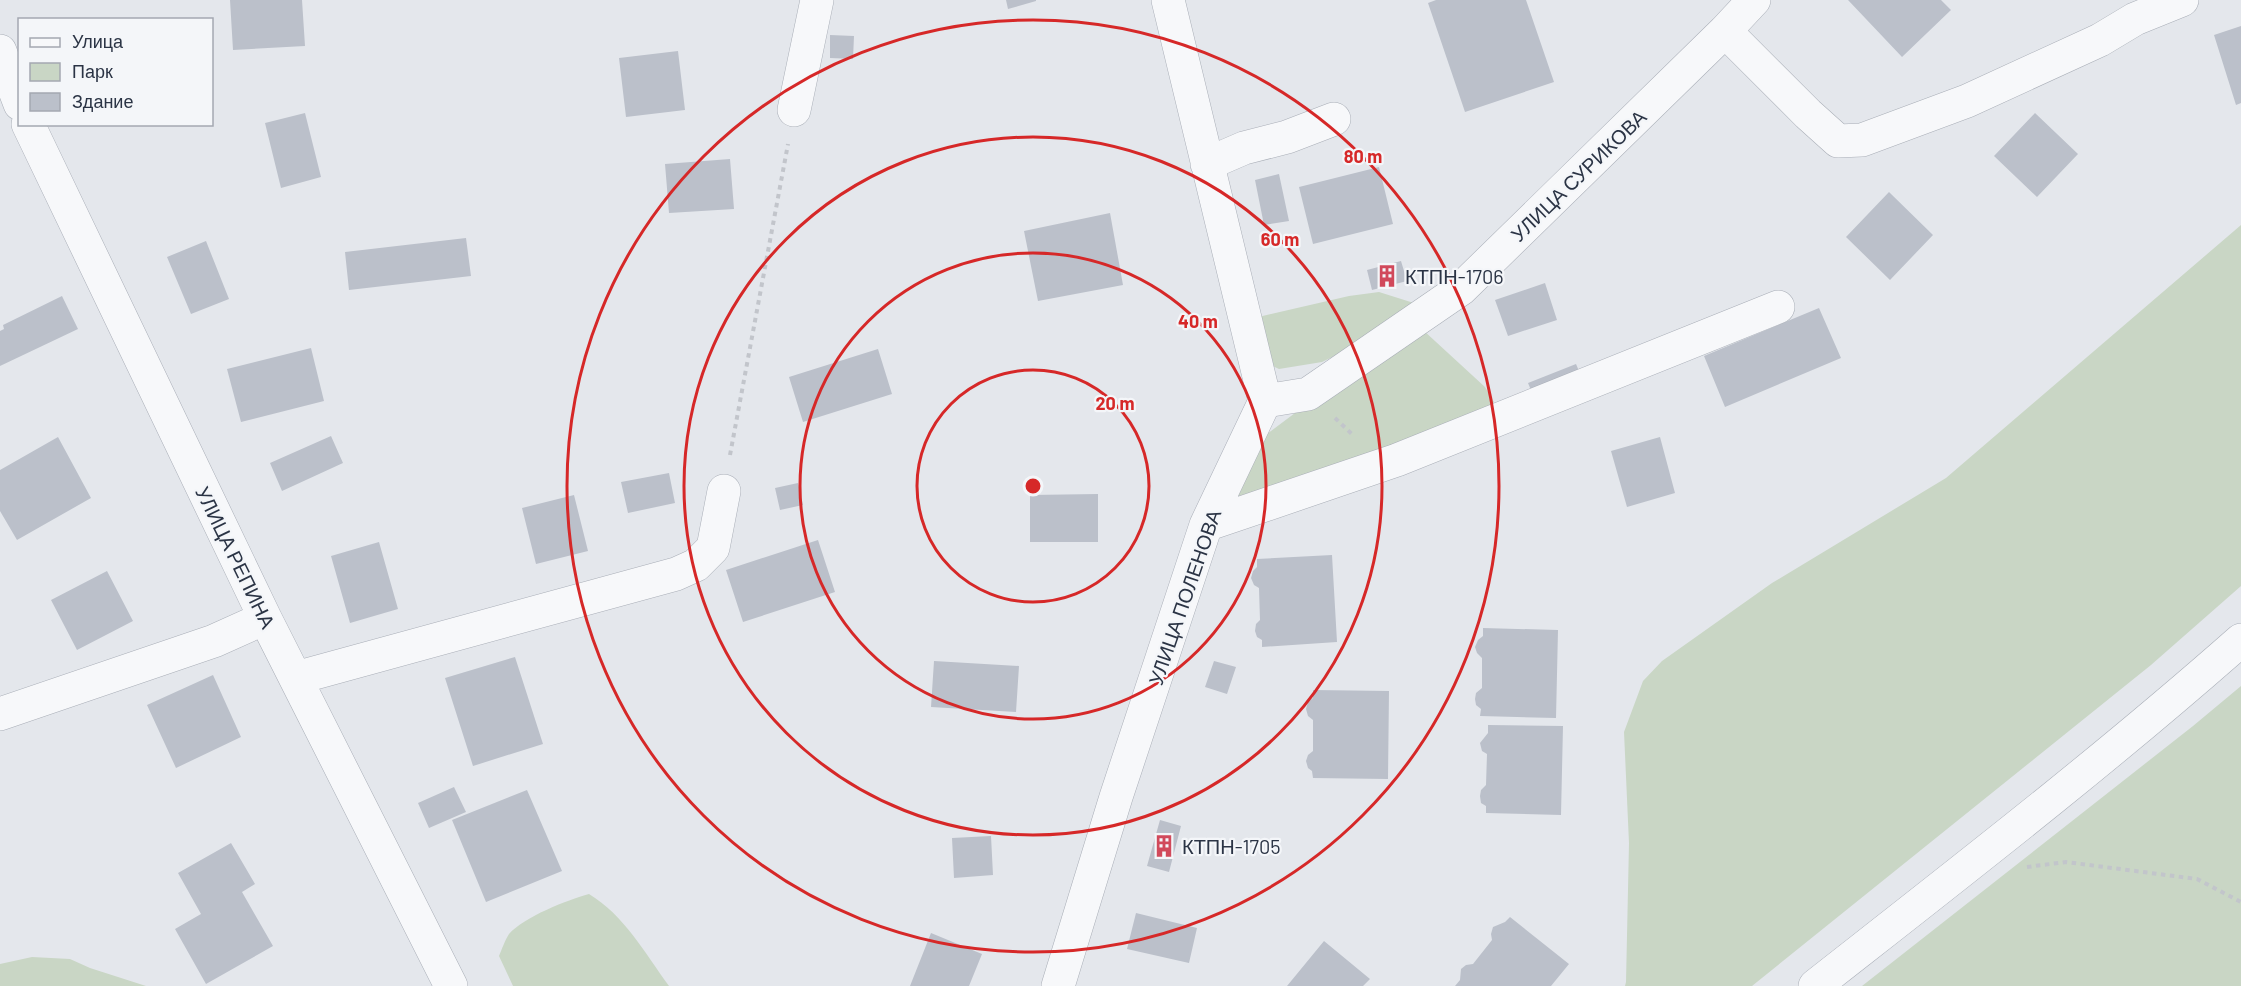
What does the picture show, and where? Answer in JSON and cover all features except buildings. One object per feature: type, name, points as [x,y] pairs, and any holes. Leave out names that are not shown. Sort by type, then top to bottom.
[{"type":"street","points":[[794,110],[817,0]]},
{"type":"street","points":[[1168,0],[1265,400]]},
{"type":"street","name":"УЛИЦА СУРИКОВА","points":[[1265,400],[1308,394],[1461,289],[1754,0]]},
{"type":"street","points":[[1725,31],[1838,141],[1862,140],[1967,101],[2089,45],[2138,9],[2182,0]]},
{"type":"street","points":[[0,51],[18,99]]},
{"type":"street","points":[[1207,164],[1244,148],[1287,137],[1334,119]]},
{"type":"street","name":"УЛИЦА РЕПИНА","points":[[29,126],[265,618],[451,986]]},
{"type":"street","points":[[1206,525],[1398,460],[1778,307]]},
{"type":"street","name":"УЛИЦА ПОЛЕНОВА","points":[[1058,986],[1116,797],[1206,525],[1265,400]]},
{"type":"street","points":[[296,678],[676,574],[696,565],[713,548],[724,491]]},
{"type":"street","points":[[0,714],[214,641],[265,618]]},
{"type":"street","points":[[1815,986],[1954,878],[2168,704],[2241,640]]},
{"type":"path","points":[[724,491],[794,110]]},
{"type":"path","points":[[1308,394],[1358,440],[1398,460]]},
{"type":"path","points":[[2021,868],[2066,862],[2197,879],[2241,902]]},
{"type":"green space","points":[[2241,225],[2241,586],[2151,665],[1752,986],[1625,986],[1629,843],[1624,732],[1643,681],[1662,661],[1772,583],[1946,478]]},
{"type":"green space","points":[[1379,292],[1417,304],[1357,345],[1322,362],[1279,369],[1262,361],[1254,318],[1349,296]]},
{"type":"green space","points":[[1423,330],[1485,387],[1494,402],[1490,411],[1243,499],[1236,496],[1243,452],[1307,404]]},
{"type":"green space","points":[[2241,686],[2241,986],[1862,986],[2193,726]]},
{"type":"green space","points":[[589,894],[602,903],[623,924],[669,986],[513,986],[499,956],[509,934],[535,915]]},
{"type":"green space","points":[[32,957],[70,959],[146,986],[0,986],[0,964]]},
{"type":"place","name":"КТПН-1706","points":[[1387,276]]},
{"type":"place","name":"КТПН-1705","points":[[1164,846]]}]
